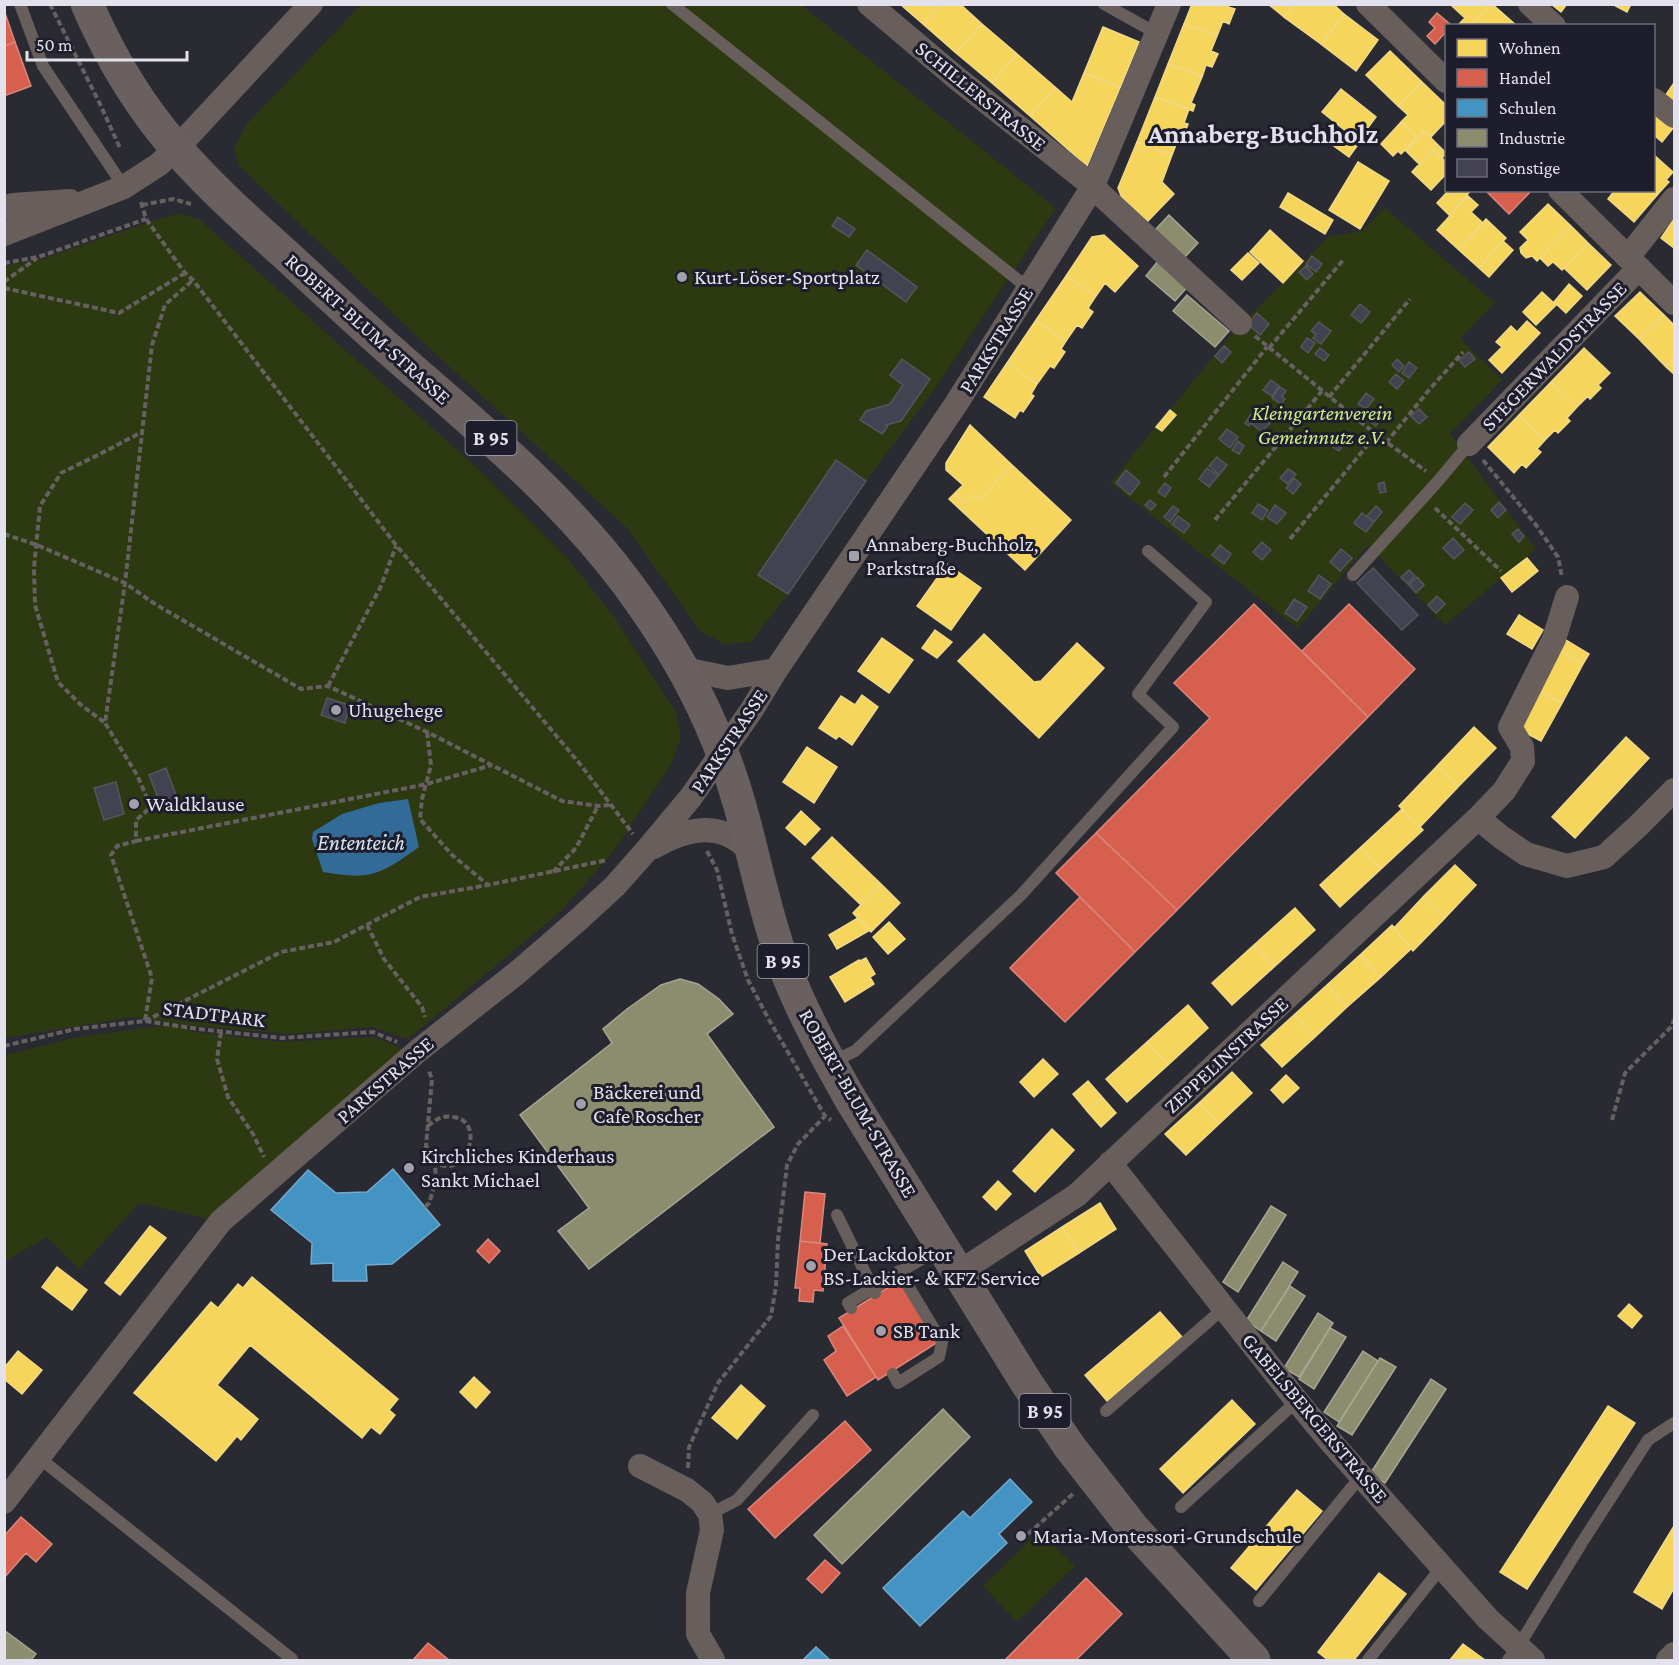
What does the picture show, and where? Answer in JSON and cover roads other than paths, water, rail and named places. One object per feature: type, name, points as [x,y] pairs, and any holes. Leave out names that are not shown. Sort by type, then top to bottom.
[{"type":"main road","name":"ROBERT-BLUM-STRASSE","points":[[87,4],[104,43],[126,82],[176,149],[246,219],[379,341],[499,445],[553,497],[623,579],[656,625],[700,699],[722,752],[741,807],[772,928],[784,964],[830,1063],[1026,1382],[1069,1446],[1142,1539],[1254,1660]]},
{"type":"street","points":[[4,234],[129,184],[158,165],[176,149],[311,4]]},
{"type":"street","name":"SCHILLERSTRASSE","points":[[869,4],[959,80],[1083,178],[1092,188]]},
{"type":"street","name":"PARKSTRASSE","points":[[4,1502],[221,1221],[425,1045],[518,972],[578,920],[615,886],[691,797],[956,404],[1092,188],[1168,4]]},
{"type":"street","points":[[1368,4],[1445,80]]},
{"type":"street","points":[[1530,4],[1552,24]]},
{"type":"street","points":[[1655,102],[1674,116]]},
{"type":"street","points":[[1092,188],[1240,323]]},
{"type":"street","points":[[1562,192],[1674,303]]},
{"type":"street","points":[[4,208],[96,198]]},
{"type":"street","name":"STEGERWALDSTRASSE","points":[[1469,444],[1634,263],[1674,200]]},
{"type":"street","name":"ZEPPELINSTRASSE","points":[[950,1260],[1077,1194],[1504,791],[1523,761],[1521,747],[1510,727],[1554,639],[1567,597]]},
{"type":"street","name":"PARKSTRASSE","points":[[684,669],[728,678],[776,670]]},
{"type":"street","points":[[1478,818],[1526,854],[1567,866],[1604,856],[1674,790]]},
{"type":"street","points":[[646,851],[682,833],[708,830],[734,838],[753,853]]},
{"type":"street","name":"GABELSBERGERSTRASSE","points":[[1110,1163],[1297,1401],[1441,1568],[1525,1658]]},
{"type":"street","points":[[640,1466],[687,1490],[702,1502],[710,1514],[712,1530],[698,1593],[698,1634],[713,1660]]},
{"type":"street","points":[[1668,1660],[1674,1654]]},
{"type":"lane","points":[[20,4],[43,66],[129,184]]},
{"type":"lane","points":[[672,4],[1028,288]]},
{"type":"lane","points":[[1104,4],[1156,33]]},
{"type":"lane","points":[[1353,575],[1469,444]]},
{"type":"lane","points":[[830,1063],[855,1051],[1021,895],[1173,727],[1138,694],[1206,603],[1148,551]]},
{"type":"lane","points":[[837,1215],[874,1290]]},
{"type":"lane","points":[[851,1308],[848,1303],[874,1290],[899,1271],[950,1260]]},
{"type":"lane","points":[[893,1374],[898,1383],[919,1364],[939,1357],[942,1342],[899,1271]]},
{"type":"lane","points":[[1106,1411],[1225,1307]]},
{"type":"lane","points":[[1181,1507],[1297,1401]]},
{"type":"lane","points":[[710,1514],[736,1500],[813,1414]]},
{"type":"lane","points":[[1525,1658],[1581,1544],[1648,1440],[1674,1423]]},
{"type":"lane","points":[[38,1457],[292,1659]]},
{"type":"lane","points":[[1258,1601],[1361,1476]]},
{"type":"lane","points":[[1368,1660],[1441,1568]]},
{"type":"water","name":"Ententeich","points":[[408,799],[419,847],[394,864],[366,875],[323,872],[312,839],[313,832],[342,814],[379,803]]},
{"type":"place","name":"Kurt-Löser-Sportplatz","points":[[682,277]]},
{"type":"place","name":"Annaberg-Buchholz, Parkstraße","points":[[854,556]]},
{"type":"place","name":"Uhugehege","points":[[336,710]]},
{"type":"place","name":"Waldklause","points":[[134,804]]},
{"type":"place","name":"Bäckerei und Cafe Roscher","points":[[581,1104]]},
{"type":"place","name":"Kirchliches Kinderhaus Sankt Michael","points":[[409,1168]]},
{"type":"place","name":"Der Lackdoktor BS-Lackier- & KFZ Service","points":[[811,1266]]},
{"type":"place","name":"SB Tank","points":[[881,1331]]},
{"type":"place","name":"Maria-Montessori-Grundschule","points":[[1021,1536]]},
{"type":"district","name":"Annaberg-Buchholz","points":[[1263,134]]},
{"type":"park label","name":"Kleingartenverein Gemeinnutz e.V.","points":[[1322,425]]}]
